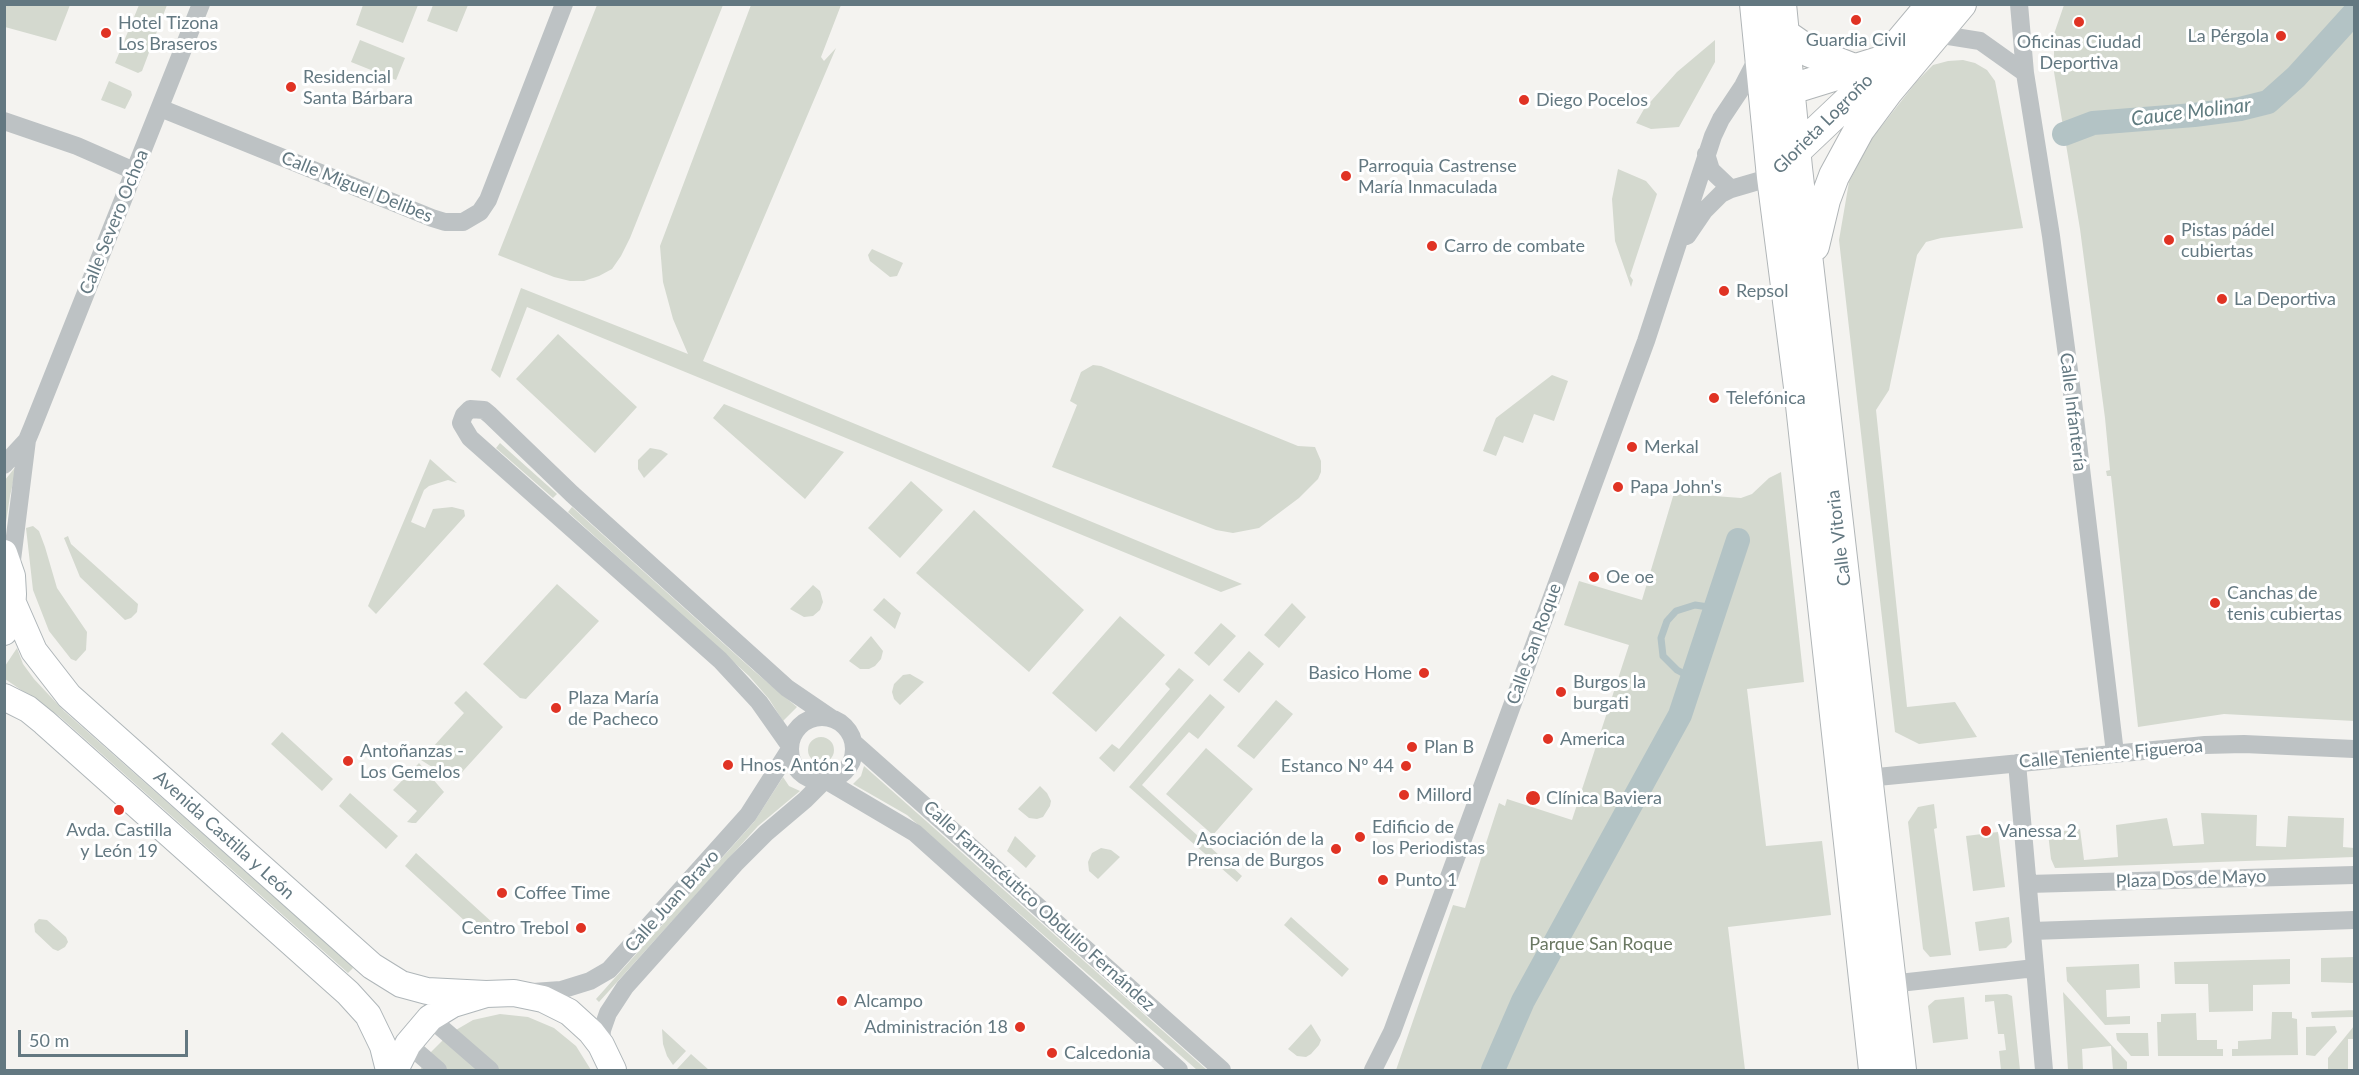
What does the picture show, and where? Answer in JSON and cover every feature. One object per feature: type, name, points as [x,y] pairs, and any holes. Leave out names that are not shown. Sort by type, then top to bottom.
[{"type":"highway","name":"Calle Vitoria","points":[[1755,4],[1760,53],[1777,91]]},
{"type":"highway","name":"Calle Vitoria","points":[[1781,4],[1784,34],[1777,91],[1788,166],[1809,270],[1901,1071]]},
{"type":"highway","name":"Glorieta Logroño","points":[[1788,166],[1858,91],[1932,4]]},
{"type":"highway","points":[[1809,270],[1825,200],[1834,176],[1859,130],[1888,91],[1961,4]]},
{"type":"highway","points":[[1784,34],[1810,52],[1854,69]]},
{"type":"highway","points":[[1777,91],[1885,60]]},
{"type":"highway","points":[[1788,166],[1812,160],[1888,91]]},
{"type":"highway","name":"Calle Vitoria","points":[[1788,166],[1799,387],[1874,1071]]},
{"type":"main road","points":[[4,632],[13,603],[8,561]]},
{"type":"main road","name":"Avenida Castilla y León","points":[[13,603],[34,651],[69,696],[372,966],[401,984],[427,991],[486,994]]},
{"type":"main road","name":"Avenida Castilla y León","points":[[4,697],[28,709],[44,722],[348,993],[368,1015],[383,1046],[389,1071]]},
{"type":"main road","points":[[395,1071],[408,1044],[430,1018],[453,1004],[486,994],[514,993],[543,999],[570,1012],[591,1032],[611,1063]]},
{"type":"street","name":"Calle Severo Ochoa","points":[[8,561],[27,440],[201,4]]},
{"type":"street","name":"Calle Miguel Delibes","points":[[160,108],[432,218],[445,222],[464,222],[480,212],[488,200],[564,4]]},
{"type":"street","name":"Calle Infantería","points":[[2019,4],[2025,73],[2072,393],[2115,753]]},
{"type":"street","points":[[1936,34],[1980,41],[2025,73]]},
{"type":"street","points":[[1731,189],[1714,175],[1704,161],[1721,119],[1743,86],[1760,53]]},
{"type":"street","points":[[1728,109],[1747,98],[1777,91]]},
{"type":"street","points":[[4,121],[77,146],[134,171]]},
{"type":"street","name":"Calle San Roque","points":[[1373,1071],[1392,1032],[1646,341],[1676,256],[1704,161]]},
{"type":"street","name":"Glorieta Logroño","points":[[1731,189],[1788,166]]},
{"type":"street","name":"Calle San Roque","points":[[1676,256],[1704,211],[1714,200],[1731,189]]},
{"type":"street","points":[[790,748],[759,702],[720,660],[470,438],[462,423],[464,415],[470,409],[484,410],[572,494],[787,688],[847,728],[854,742],[855,753],[846,772],[825,782],[812,780],[803,776],[791,760],[790,748],[793,734],[809,719],[820,716],[831,718]]},
{"type":"street","name":"Calle Severo Ochoa","points":[[4,465],[27,440]]},
{"type":"street","points":[[554,513],[572,494]]},
{"type":"street","name":"Calle Farmacéutico Obdulio Fernández","points":[[854,742],[1222,1071]]},
{"type":"street","name":"Calle Teniente Figueroa","points":[[1867,778],[2205,745],[2244,744],[2355,749]]},
{"type":"street","name":"Calle Juan Bravo","points":[[514,993],[561,990],[590,981],[609,970],[748,815],[790,748]]},
{"type":"street","points":[[2017,763],[2044,1071]]},
{"type":"street","name":"Calle Juan Bravo","points":[[611,1063],[602,1030],[608,1013],[624,987],[735,864],[766,833],[825,782]]},
{"type":"street","name":"Calle Farmacéutico Obdulio Fernández","points":[[825,782],[915,833],[1179,1071]]},
{"type":"street","name":"Plaza Dos de Mayo","points":[[2028,884],[2355,875]]},
{"type":"street","points":[[2032,931],[2355,920]]},
{"type":"street","points":[[1890,984],[2035,968]]},
{"type":"street","points":[[430,1018],[490,1071]]},
{"type":"street","name":"Calle San Roque","points":[[1387,1071],[1392,1032]]},
{"type":"street","points":[[408,1044],[438,1071]]},
{"type":"green space","points":[[4,5],[70,5],[56,41],[5,27]]},
{"type":"green space","points":[[139,5],[167,5],[142,71],[138,73],[115,63]]},
{"type":"green space","points":[[363,5],[418,5],[403,43],[356,25]]},
{"type":"green space","points":[[433,5],[468,5],[457,32],[427,21]]},
{"type":"green space","points":[[597,5],[723,5],[621,256],[612,269],[599,276],[584,281],[570,281],[498,255]]},
{"type":"green space","points":[[751,5],[841,5],[821,57],[824,61],[836,48],[703,361],[1242,584],[1221,592],[527,307],[500,378],[491,370],[521,288],[688,354],[673,319],[663,282],[660,246]]},
{"type":"green space","name":"La Deportiva","points":[[2064,5],[2354,5],[2354,721],[2224,714],[2138,727],[2111,476],[2107,476],[2106,471],[2110,470],[2105,418],[2080,229],[2054,72],[2054,34]]},
{"type":"green space","points":[[360,40],[405,58],[396,80],[351,62]]},
{"type":"green space","points":[[1715,40],[1715,62],[1679,127],[1651,129],[1636,123],[1644,109],[1677,72]]},
{"type":"green space","points":[[1963,60],[1975,63],[1987,70],[1995,81],[2023,228],[1941,238],[1926,242],[1917,255],[1889,390],[1876,410],[1907,707],[1955,702],[1977,737],[1919,744],[1895,732],[1839,240],[1849,182],[1870,141],[1917,81],[1933,65]]},
{"type":"green space","points":[[109,81],[131,91],[132,95],[125,109],[101,100]]},
{"type":"green space","points":[[1618,169],[1646,181],[1657,194],[1630,276],[1633,280],[1631,287],[1615,241],[1612,199]]},
{"type":"green space","points":[[872,249],[903,263],[897,276],[890,277],[870,261],[868,255]]},
{"type":"green space","points":[[558,334],[637,407],[595,453],[516,379]]},
{"type":"green space","points":[[1093,365],[1101,366],[1298,446],[1315,447],[1321,461],[1321,472],[1318,479],[1299,498],[1259,528],[1233,533],[1216,530],[1052,467],[1077,405],[1070,401],[1081,372]]},
{"type":"green space","points":[[1552,375],[1568,381],[1554,421],[1534,414],[1523,443],[1504,436],[1496,456],[1483,451],[1496,418]]},
{"type":"green space","points":[[724,404],[844,452],[805,499],[713,418]]},
{"type":"green space","points":[[500,443],[557,494],[553,498],[496,448]]},
{"type":"green space","points":[[650,448],[668,454],[644,478],[638,469],[638,460]]},
{"type":"green space","points":[[430,459],[457,483],[448,480],[424,490],[411,522],[425,528],[433,509],[452,507],[464,510],[465,516],[376,614],[368,606]]},
{"type":"green space","points":[[17,465],[10,496],[5,529],[5,480]]},
{"type":"green space","name":"Parque San Roque","points":[[1781,472],[1804,682],[1747,689],[1766,846],[1822,841],[1831,915],[1728,927],[1745,1070],[1396,1070],[1453,905],[1465,908],[1499,803],[1505,806],[1507,799],[1572,820],[1629,645],[1564,625],[1579,581],[1642,600],[1674,493],[1741,498],[1752,494],[1769,478]]},
{"type":"green space","points":[[911,481],[943,510],[900,558],[868,528]]},
{"type":"green space","points":[[572,507],[797,707],[783,721],[769,699],[749,676],[568,512]]},
{"type":"green space","points":[[974,510],[1084,610],[1029,672],[916,573]]},
{"type":"green space","points":[[33,526],[39,531],[57,588],[87,632],[86,650],[76,661],[71,659],[49,631],[33,590],[26,528]]},
{"type":"green space","points":[[68,536],[71,544],[138,604],[137,612],[131,618],[125,620],[80,577],[64,538]]},
{"type":"green space","points":[[557,584],[599,621],[526,699],[520,698],[483,664]]},
{"type":"green space","points":[[813,585],[820,591],[823,602],[820,610],[813,616],[804,617],[790,609]]},
{"type":"green space","points":[[884,598],[901,613],[895,629],[873,610]]},
{"type":"green space","points":[[1292,603],[1306,617],[1279,648],[1264,635]]},
{"type":"green space","points":[[1120,616],[1165,655],[1096,732],[1052,693]]},
{"type":"green space","points":[[1221,623],[1236,636],[1209,666],[1194,653]]},
{"type":"green space","points":[[871,636],[883,651],[881,659],[869,669],[860,669],[849,661]]},
{"type":"green space","points":[[17,648],[23,664],[34,679],[64,711],[353,968],[348,973],[59,716],[5,679],[5,666]]},
{"type":"green space","points":[[1249,651],[1264,664],[1239,693],[1223,680]]},
{"type":"green space","points":[[1179,668],[1194,680],[1114,772],[1099,758],[1112,744],[1119,749],[1170,689],[1165,684]]},
{"type":"green space","points":[[910,674],[924,682],[900,705],[894,699],[892,692],[894,684],[903,675]]},
{"type":"green space","points":[[466,691],[503,727],[454,781],[421,760],[464,713],[454,703]]},
{"type":"green space","points":[[1210,694],[1225,707],[1198,739],[1189,732],[1142,785],[1242,876],[1237,882],[1129,787]]},
{"type":"green space","points":[[1276,700],[1293,714],[1254,759],[1237,746]]},
{"type":"green space","points":[[282,732],[333,779],[322,791],[271,744]]},
{"type":"green space","points":[[821,737],[830,741],[834,750],[830,759],[821,763],[812,759],[808,750],[812,741]]},
{"type":"green space","points":[[1206,748],[1253,789],[1213,835],[1166,794]]},
{"type":"green space","points":[[419,763],[444,792],[416,823],[412,823],[407,822],[417,811],[393,790]]},
{"type":"green space","points":[[864,766],[1207,1070],[1197,1070],[907,815],[853,784],[861,776]]},
{"type":"green space","points":[[783,777],[789,786],[800,791],[758,826],[599,1002],[596,999],[754,822]]},
{"type":"green space","points":[[1040,786],[1051,801],[1050,806],[1043,817],[1029,818],[1018,809]]},
{"type":"green space","points":[[350,793],[398,836],[386,849],[339,806]]},
{"type":"green space","points":[[1934,804],[1937,828],[1934,829],[1951,955],[1930,957],[1923,949],[1908,822],[1918,807]]},
{"type":"green space","points":[[2201,813],[2257,815],[2256,846],[2286,847],[2288,816],[2344,818],[2343,847],[2354,848],[2354,857],[2055,868],[2051,859],[2048,833],[2080,829],[2084,860],[2118,857],[2116,825],[2167,818],[2173,846],[2204,844]]},
{"type":"green space","points":[[1998,832],[2005,887],[1973,891],[1966,836]]},
{"type":"green space","points":[[1015,836],[1036,856],[1026,868],[1007,851]]},
{"type":"green space","points":[[1101,848],[1111,850],[1120,857],[1098,879],[1089,871],[1088,862],[1092,853]]},
{"type":"green space","points":[[416,853],[505,934],[479,934],[405,866]]},
{"type":"green space","points":[[1291,917],[1349,969],[1342,977],[1284,925]]},
{"type":"green space","points":[[2009,917],[2012,942],[2006,948],[1979,951],[1975,922]]},
{"type":"green space","points":[[39,919],[47,920],[66,937],[68,942],[65,947],[58,951],[53,949],[35,932],[34,924]]},
{"type":"green space","points":[[2354,957],[2354,1010],[2353,983],[2321,982],[2321,958]]},
{"type":"green space","points":[[2290,959],[2290,984],[2253,985],[2253,1011],[2209,1012],[2208,984],[2175,984],[2174,962]]},
{"type":"green space","points":[[2139,964],[2140,988],[2106,990],[2107,1017],[2130,1016],[2130,1024],[2105,1025],[2067,981],[2066,967]]},
{"type":"green space","points":[[2063,992],[2127,1062],[2127,1070],[2113,1070],[2111,1046],[2082,1049],[2083,1070],[2068,1070]]},
{"type":"green space","points":[[2007,994],[2012,996],[2020,1070],[2001,1070],[1999,1051],[2006,1050],[2004,1034],[1998,1034],[1994,1001],[1985,1002],[1985,995]]},
{"type":"green space","points":[[1964,997],[1968,1039],[1933,1043],[1928,1006],[1935,1000]]},
{"type":"green space","points":[[2354,1010],[2353,1017],[2312,1018],[2311,1012]]},
{"type":"green space","points":[[2272,1012],[2292,1012],[2292,1018],[2297,1019],[2298,1055],[2232,1056],[2232,1049],[2238,1049],[2238,1041],[2271,1039]]},
{"type":"green space","points":[[2196,1013],[2197,1040],[2217,1040],[2217,1049],[2223,1049],[2223,1056],[2158,1056],[2157,1022],[2161,1022],[2161,1014]]},
{"type":"green space","points":[[500,1014],[528,1017],[554,1028],[576,1046],[591,1070],[420,1070],[431,1052],[449,1034],[473,1020]]},
{"type":"green space","points":[[1311,1024],[1321,1040],[1319,1045],[1306,1057],[1297,1056],[1288,1049]]},
{"type":"green space","points":[[2335,1026],[2337,1032],[2315,1056],[2306,1055],[2306,1027]]},
{"type":"green space","points":[[2354,1026],[2354,1039],[2348,1039],[2348,1070],[2328,1070],[2328,1058]]},
{"type":"green space","points":[[662,1029],[686,1051],[673,1065],[663,1044]]},
{"type":"green space","points":[[2116,1033],[2148,1033],[2149,1056],[2131,1056],[2117,1040]]},
{"type":"green space","points":[[691,1054],[709,1070],[677,1069]]},
{"type":"waterway","name":"Cauce Molinar","points":[[2064,134],[2093,123],[2194,115],[2240,109],[2268,102],[2296,77],[2354,13]]},
{"type":"waterway","name":"Cauce Molinar","points":[[1493,1070],[1523,1001],[1680,715],[1738,540]]},
{"type":"waterway","name":"Cauce Molinar","points":[[1692,678],[1677,670],[1663,656],[1661,638],[1667,621],[1676,611],[1695,605],[1715,608]]},
{"type":"place","name":"Guardia Civil","points":[[1856,20]]},
{"type":"place","name":"Oficinas Ciudad Deportiva","points":[[2079,22]]},
{"type":"place","name":"Hotel Tizona Los Braseros","points":[[106,33]]},
{"type":"place","name":"La Pérgola","points":[[2281,36]]},
{"type":"place","name":"Residencial Santa Bárbara","points":[[291,87]]},
{"type":"place","name":"Diego Pocelos","points":[[1524,100]]},
{"type":"place","name":"Parroquia Castrense María Inmaculada","points":[[1346,176]]},
{"type":"place","name":"Pistas pádel cubiertas","points":[[2169,240]]},
{"type":"place","name":"Carro de combate","points":[[1432,246]]},
{"type":"place","name":"Repsol","points":[[1724,291]]},
{"type":"place","name":"La Deportiva","points":[[2222,299]]},
{"type":"place","name":"Telefónica","points":[[1714,398]]},
{"type":"place","name":"Merkal","points":[[1632,447]]},
{"type":"place","name":"Papa John's","points":[[1618,487]]},
{"type":"place","name":"Oe oe","points":[[1594,577]]},
{"type":"place","name":"Canchas de tenis cubiertas","points":[[2215,603]]},
{"type":"place","name":"Basico Home","points":[[1424,673]]},
{"type":"place","name":"Burgos la burgati","points":[[1561,692]]},
{"type":"place","name":"Plaza María de Pacheco","points":[[556,708]]},
{"type":"place","name":"America","points":[[1548,739]]},
{"type":"place","name":"Plan B","points":[[1412,747]]},
{"type":"place","name":"Antoñanzas - Los Gemelos","points":[[348,761]]},
{"type":"place","name":"Hnos. Antón 2","points":[[728,765]]},
{"type":"place","name":"Estanco Nº 44","points":[[1406,766]]},
{"type":"place","name":"Millord","points":[[1404,795]]},
{"type":"place","name":"Clínica Baviera","points":[[1533,798]]},
{"type":"place","name":"Avda. Castilla y León 19","points":[[119,810]]},
{"type":"place","name":"Vanessa 2","points":[[1986,831]]},
{"type":"place","name":"Edificio de los Periodistas","points":[[1360,837]]},
{"type":"place","name":"Asociación de la Prensa de Burgos","points":[[1336,849]]},
{"type":"place","name":"Punto 1","points":[[1383,880]]},
{"type":"place","name":"Coffee Time","points":[[502,893]]},
{"type":"place","name":"Centro Trebol","points":[[581,928]]},
{"type":"place","name":"Alcampo","points":[[842,1001]]},
{"type":"place","name":"Administración 18","points":[[1020,1027]]},
{"type":"place","name":"Calcedonia","points":[[1052,1053]]}]
